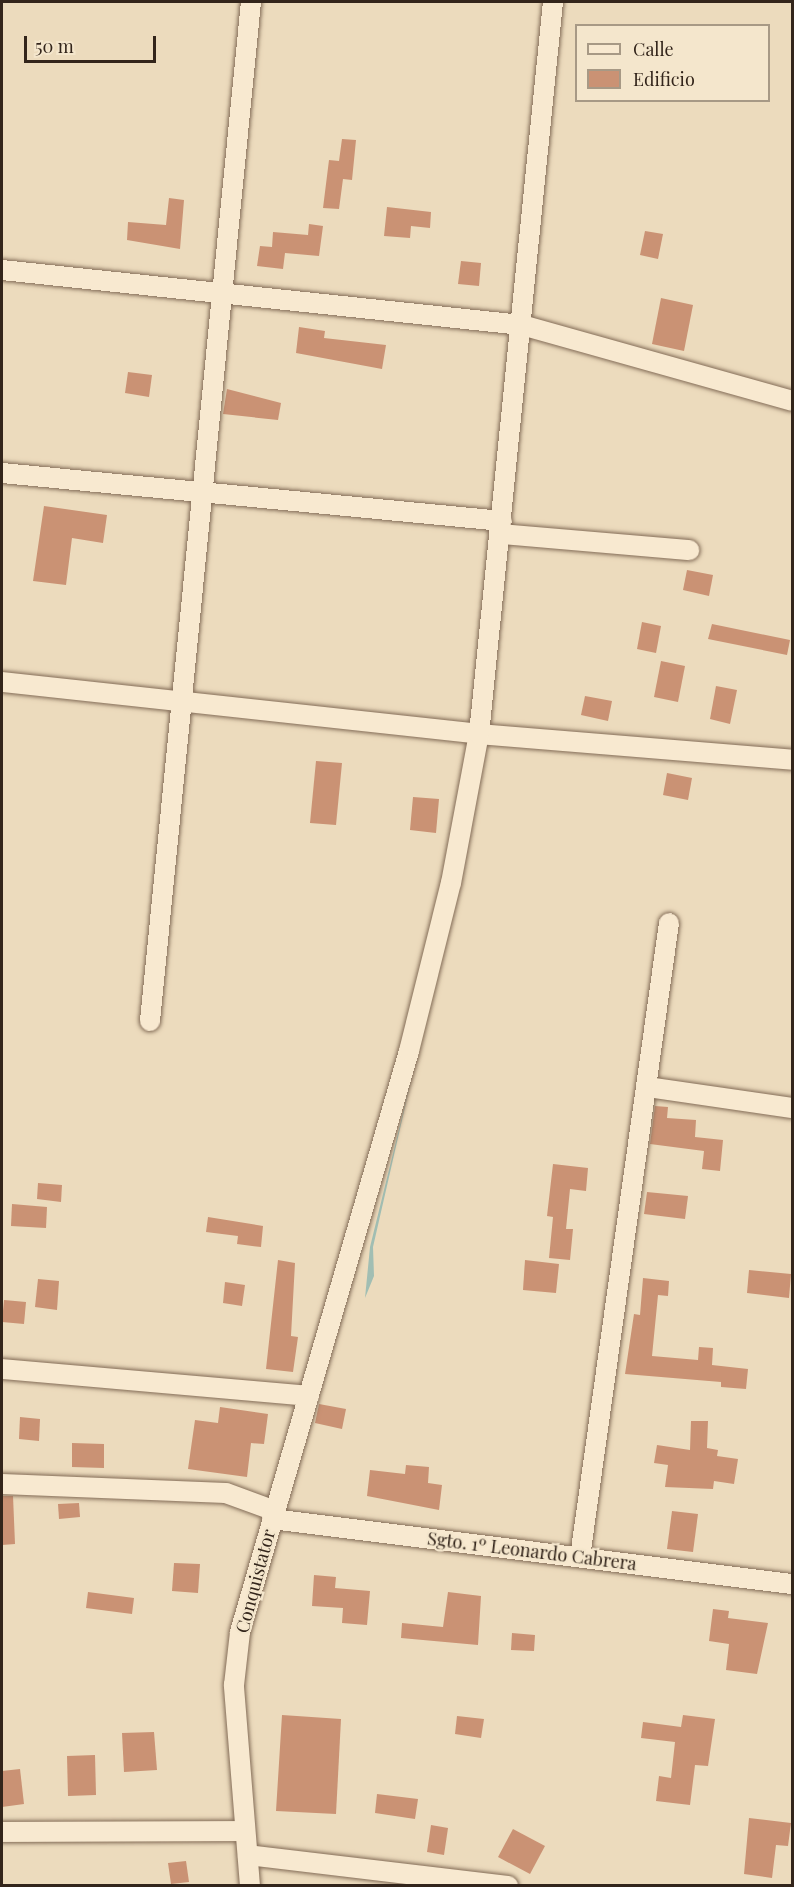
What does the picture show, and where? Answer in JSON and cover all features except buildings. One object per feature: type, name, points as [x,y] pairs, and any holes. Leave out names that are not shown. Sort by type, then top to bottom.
[{"type":"street","points":[[150,1021],[251,2]]},
{"type":"street","name":"Conquistator","points":[[250,1886],[234,1685],[240,1632],[410,1051],[451,882],[479,734],[553,2]]},
{"type":"street","points":[[2,270],[522,325],[792,401]]},
{"type":"street","points":[[2,473],[203,490],[689,550]]},
{"type":"street","points":[[2,682],[479,734],[792,760]]},
{"type":"street","points":[[580,1557],[648,1087],[669,923]]},
{"type":"street","points":[[648,1087],[792,1108]]},
{"type":"street","points":[[2,1369],[309,1396]]},
{"type":"street","name":"Sgto. 1º Leonardo Cabrera","points":[[2,1484],[226,1493],[274,1515],[792,1584]]},
{"type":"street","points":[[2,1832],[244,1831]]},
{"type":"street","points":[[248,1855],[508,1886]]},
{"type":"shaded area","points":[[413,1072],[373,1247],[374,1276],[365,1298],[370,1247]]}]
